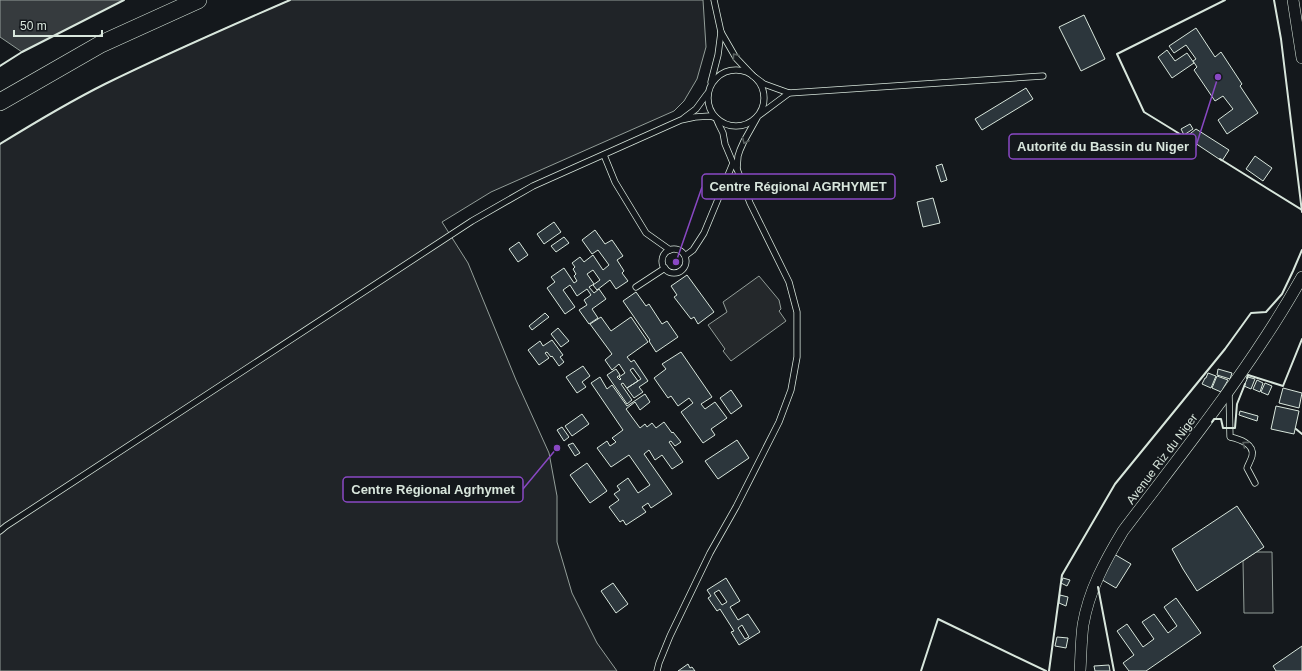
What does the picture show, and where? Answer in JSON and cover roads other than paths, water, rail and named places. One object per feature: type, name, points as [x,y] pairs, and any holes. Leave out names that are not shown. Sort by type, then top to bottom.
[{"type":"main road","points":[[0,102],[101,44],[198,0]]},
{"type":"street","points":[[1293,0],[1302,58]]},
{"type":"street","name":"Avenue Riz du Niger","points":[[1080,671],[1083,624],[1090,598],[1100,571],[1123,531],[1229,392],[1283,311],[1302,277]]},
{"type":"lane","points":[[714,0],[721,32],[736,58],[758,81],[764,95],[762,109],[740,150],[737,169]]},
{"type":"lane","points":[[657,671],[670,636],[710,553],[736,507],[779,422],[792,390],[796,364],[798,336],[797,312],[790,282],[750,202],[725,144],[723,132],[710,110],[708,100],[709,90],[716,65],[721,32]]},
{"type":"lane","points":[[0,531],[472,221],[533,186],[681,120],[696,109],[705,98],[716,78],[727,72],[740,71],[753,76],[764,84],[789,93],[1043,76]]},
{"type":"lane","points":[[681,120],[704,116],[716,118],[727,125],[741,126],[753,121],[789,93]]},
{"type":"lane","points":[[604,155],[615,182],[646,233],[670,250]]},
{"type":"lane","points":[[685,256],[693,250],[704,233],[733,163]]},
{"type":"lane","points":[[677,249],[685,256],[685,266],[682,270],[672,272],[665,268],[663,260],[664,255],[670,250],[677,249]]},
{"type":"lane","points":[[636,287],[665,268]]},
{"type":"lane","points":[[1229,392],[1230,437],[1250,446],[1252,456],[1247,468],[1255,483]]},
{"type":"place","name":"Autorité du Bassin du Niger","points":[[1218,77]]},
{"type":"place","name":"Centre Régional AGRHYMET","points":[[676,262]]},
{"type":"place","name":"Centre Régional Agrhymet","points":[[557,448]]}]
